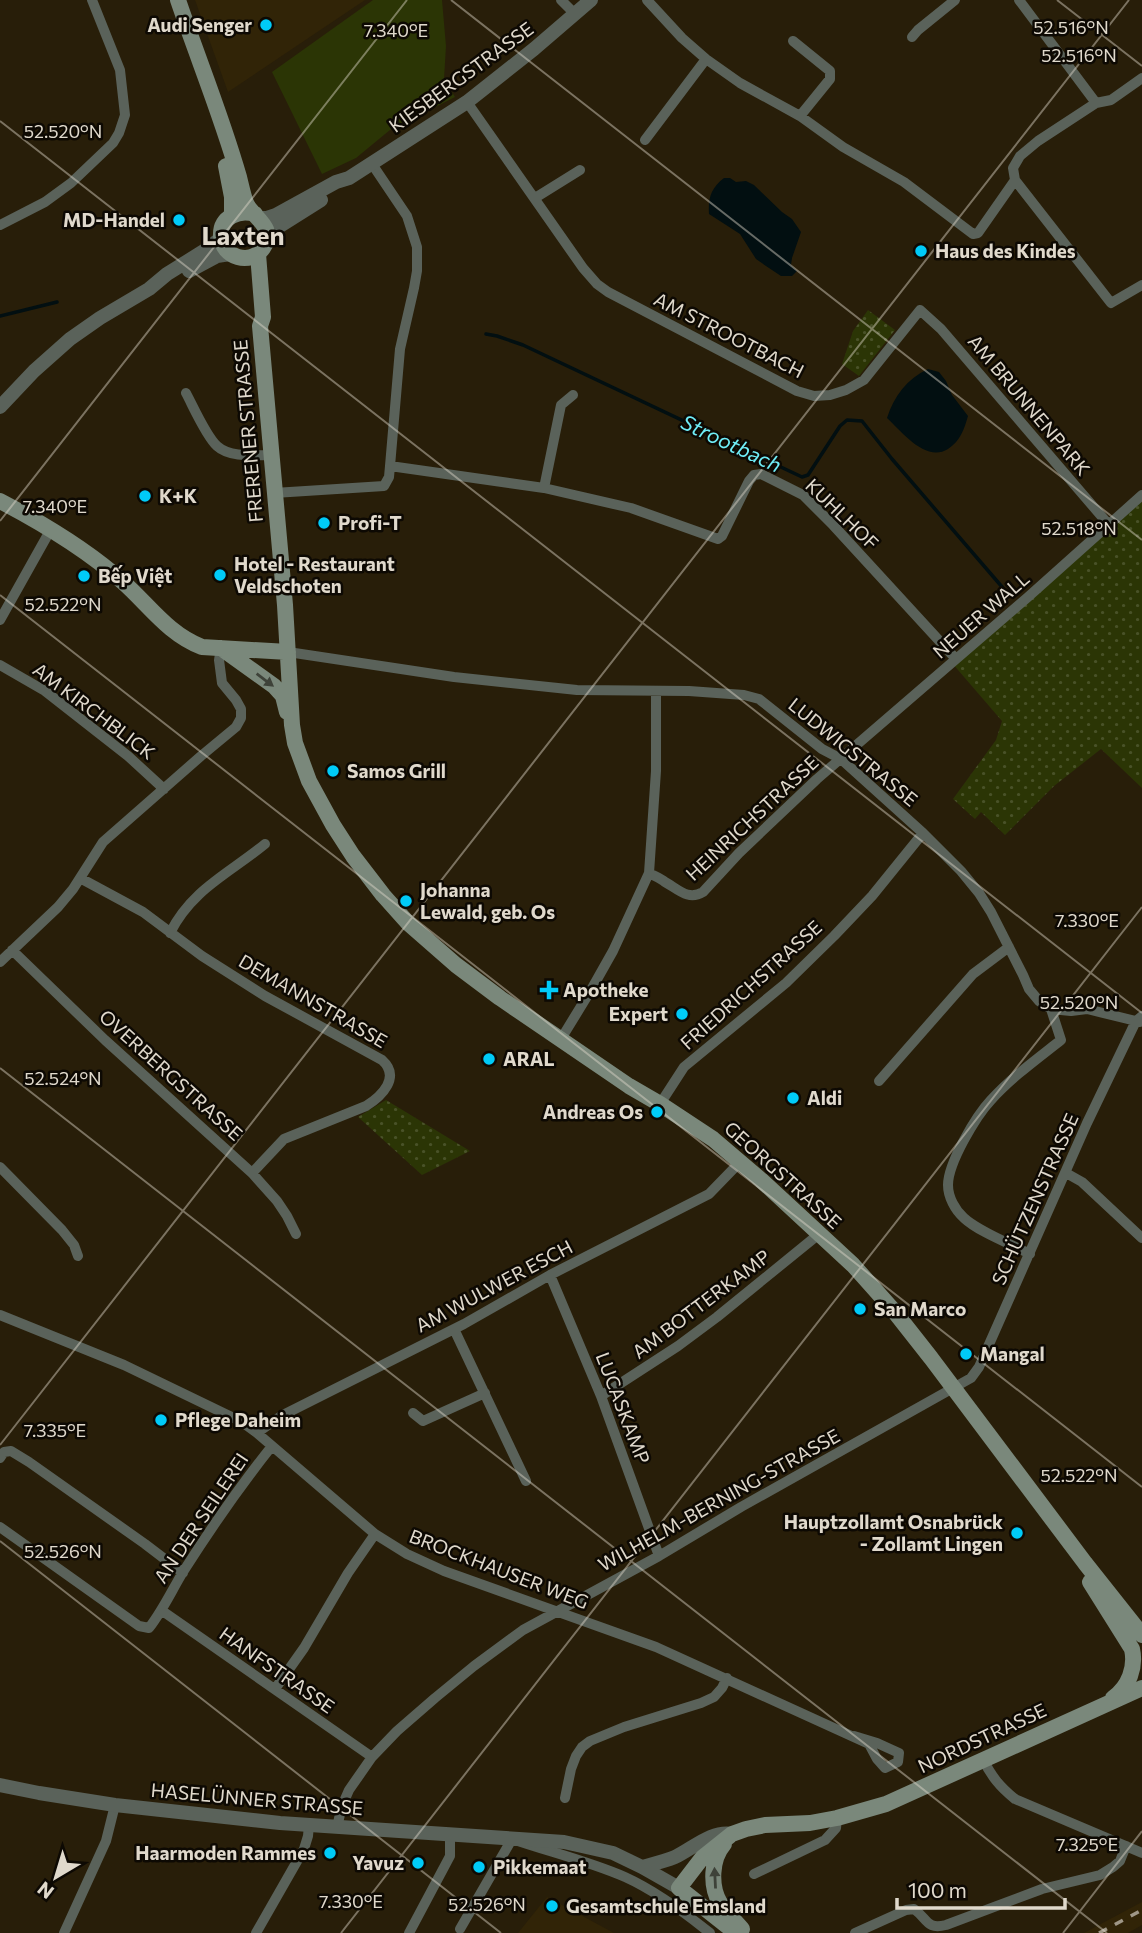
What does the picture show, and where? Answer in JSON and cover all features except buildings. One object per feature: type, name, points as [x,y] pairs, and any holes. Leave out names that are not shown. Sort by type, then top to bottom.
[{"type":"main road","points":[[178,0],[232,153],[246,203],[257,216],[265,226],[267,237],[262,250],[243,255],[223,244],[221,237],[224,224],[232,215],[242,212],[257,216]]},
{"type":"main road","points":[[219,118],[232,197],[232,215]]},
{"type":"main road","name":"FRERENER STRASSE","points":[[243,255],[263,317],[260,326],[292,725],[295,743],[309,781]]},
{"type":"main road","points":[[0,501],[59,533],[123,582],[177,634],[189,642],[221,648],[288,652]]},
{"type":"main road","points":[[221,648],[274,686],[283,696],[292,725]]},
{"type":"main road","name":"GEORGSTRASSE","points":[[309,781],[353,856],[408,923],[500,998],[629,1086],[713,1139],[741,1161],[853,1265],[894,1311],[1142,1635]]},
{"type":"main road","points":[[1085,1563],[1090,1584],[1132,1649],[1135,1659],[1128,1681],[1118,1694],[1089,1712]]},
{"type":"main road","name":"NORDSTRASSE","points":[[679,1888],[702,1858],[732,1834],[765,1825],[810,1823],[837,1818],[886,1804],[1142,1688]]},
{"type":"main road","points":[[732,1834],[719,1850],[714,1863],[714,1879],[720,1902],[737,1929]]},
{"type":"main road","points":[[679,1888],[737,1929]]},
{"type":"street","points":[[0,225],[46,202],[71,183],[113,143],[119,133],[125,115],[120,69],[92,0]]},
{"type":"street","points":[[561,0],[575,14]]},
{"type":"street","name":"KIESBERGSTRASSE","points":[[257,216],[267,218],[276,215],[372,164],[498,79],[591,0]]},
{"type":"street","points":[[647,0],[682,38],[706,59],[740,83],[800,116],[854,153],[904,182],[973,234],[978,233],[1015,180]]},
{"type":"street","points":[[912,37],[955,0]]},
{"type":"street","points":[[1020,0],[1096,103]]},
{"type":"street","points":[[793,41],[830,71],[830,79],[800,116]]},
{"type":"street","points":[[645,140],[706,59]]},
{"type":"street","points":[[1142,78],[1111,100],[1096,103],[1038,141],[1020,156],[1013,167],[1015,180],[1111,303],[1142,285]]},
{"type":"street","name":"AM STROOTBACH","points":[[467,102],[597,284],[797,391],[814,396],[830,395],[864,380],[920,310]]},
{"type":"street","points":[[274,493],[384,486],[389,477],[400,349],[417,271],[417,247],[407,216],[372,164]]},
{"type":"street","points":[[535,198],[580,170]]},
{"type":"street","name":"KIESBERGSTRASSE","points":[[267,237],[275,229],[339,188],[349,177]]},
{"type":"street","points":[[0,407],[34,371],[70,339],[149,289],[221,237]]},
{"type":"street","points":[[149,289],[169,282],[218,256],[243,255]]},
{"type":"street","name":"AM BRUNNENPARK","points":[[920,310],[941,329],[1109,525]]},
{"type":"street","points":[[186,393],[217,447],[230,453],[271,455]]},
{"type":"street","points":[[544,488],[561,405],[573,395]]},
{"type":"street","name":"KUHLHOF","points":[[390,466],[544,488],[631,508],[718,539],[722,536],[749,481],[754,475],[761,474],[803,495],[956,659]]},
{"type":"street","name":"NEUER WALL","points":[[841,759],[1142,495]]},
{"type":"street","points":[[0,620],[51,529]]},
{"type":"street","points":[[0,962],[73,890],[103,842],[236,727],[241,718],[241,709],[222,683],[221,648]]},
{"type":"street","name":"LUDWIGSTRASSE","points":[[288,652],[468,678],[577,690],[744,695],[759,699],[822,749],[841,759],[923,832],[961,871],[979,893],[1029,989],[1039,1001],[1051,1009]]},
{"type":"street","name":"AM KIRCHBLICK","points":[[0,665],[45,691],[128,756],[164,789]]},
{"type":"street","points":[[561,1039],[613,951],[649,873],[656,759],[656,691]]},
{"type":"street","name":"HEINRICHSTRASSE","points":[[649,873],[687,896],[696,897],[739,853],[841,759]]},
{"type":"street","name":"FRIEDRICHSTRASSE","points":[[660,1104],[684,1067],[786,983],[834,936],[872,896],[923,832]]},
{"type":"street","points":[[170,933],[177,920],[202,890],[265,844]]},
{"type":"street","name":"DEMANNSTRASSE","points":[[80,878],[142,912],[233,977],[382,1060],[390,1069],[387,1087],[374,1101],[284,1139],[252,1172]]},
{"type":"street","points":[[879,1081],[973,974],[1009,947]]},
{"type":"street","name":"OVERBERGSTRASSE","points":[[12,950],[106,1040],[252,1172],[277,1201],[296,1234]]},
{"type":"street","points":[[1030,1254],[964,1218],[952,1202],[948,1183],[963,1140],[991,1100],[1060,1040],[1051,1009],[1087,1009],[1140,1020]]},
{"type":"street","name":"SCHÜTZENSTRASSE","points":[[953,1389],[971,1378],[979,1367],[1091,1114],[1140,1020]]},
{"type":"street","name":"AM WULWER ESCH","points":[[257,1433],[282,1416],[454,1329],[550,1275],[709,1194],[741,1161]]},
{"type":"street","points":[[0,1167],[62,1230],[75,1245],[78,1256]]},
{"type":"street","points":[[1066,1174],[1082,1182],[1142,1238]]},
{"type":"street","name":"AM BOTTERKAMP","points":[[601,1396],[718,1317],[819,1234]]},
{"type":"street","name":"LUCASKAMP","points":[[550,1275],[601,1396],[659,1556]]},
{"type":"street","name":"BROCKHAUSER WEG","points":[[0,1315],[124,1365],[242,1422],[375,1534],[407,1554],[444,1571],[656,1647],[854,1736],[869,1744],[877,1759],[886,1768],[898,1762],[900,1754],[854,1736]]},
{"type":"street","points":[[454,1329],[526,1480]]},
{"type":"street","name":"WILHELM-BERNING-STRASSE","points":[[337,1827],[349,1790],[372,1757],[397,1731],[474,1666],[523,1630],[953,1389]]},
{"type":"street","points":[[413,1413],[423,1421],[485,1393]]},
{"type":"street","name":"AN DER SEILEREI","points":[[162,1610],[183,1573],[243,1483],[272,1446]]},
{"type":"street","points":[[0,1458],[4,1452],[11,1451],[29,1462],[183,1573]]},
{"type":"street","points":[[0,1527],[139,1626],[149,1628],[162,1610]]},
{"type":"street","points":[[275,1689],[304,1648],[348,1573],[375,1534]]},
{"type":"street","name":"HANFSTRASSE","points":[[162,1610],[372,1757]]},
{"type":"street","points":[[565,1798],[576,1756],[590,1741],[624,1727],[701,1703],[714,1697],[727,1678]]},
{"type":"street","points":[[983,1759],[999,1786],[1015,1799],[1142,1853]]},
{"type":"street","name":"HASELÜNNER STRASSE","points":[[0,1785],[115,1805],[309,1825],[545,1840],[582,1845],[613,1853],[679,1888]]},
{"type":"street","points":[[65,1933],[106,1841],[115,1805]]},
{"type":"street","points":[[754,1874],[825,1840],[836,1828],[837,1818]]},
{"type":"street","points":[[256,1933],[304,1849],[309,1836],[309,1825]]},
{"type":"street","points":[[642,1867],[674,1857],[723,1832],[732,1834]]},
{"type":"street","points":[[408,1933],[450,1856],[450,1834]]},
{"type":"street","points":[[460,1929],[512,1839]]},
{"type":"street","name":"HASELÜNNER STRASSE","points":[[512,1839],[627,1878],[660,1896],[710,1933]]},
{"type":"street","points":[[855,1933],[914,1909],[922,1914],[928,1924],[936,1928],[946,1926],[1042,1889],[1100,1875],[1120,1861],[1126,1846]]},
{"type":"shaded area","name":"Audi Senger","points":[[195,0],[365,0],[228,92]]},
{"type":"shaded area","points":[[724,178],[754,185],[792,219],[801,232],[791,265],[797,271],[792,276],[781,276],[756,259],[740,234],[709,214],[711,194]]},
{"type":"shaded area","points":[[928,369],[939,372],[968,416],[959,439],[940,452],[931,452],[915,444],[887,418],[902,389]]},
{"type":"shaded area","name":"Gesamtschule Emsland","points":[[547,1897],[614,1933],[518,1933]]},
{"type":"shaded area","points":[[1142,1902],[1142,1925],[1128,1933],[1084,1933]]},
{"type":"green space","points":[[373,0],[442,0],[446,46],[444,79],[455,97],[396,125],[356,158],[322,174],[272,72]]},
{"type":"green space","points":[[868,310],[895,330],[859,376],[842,364],[853,331]]},
{"type":"green space","points":[[1142,498],[1142,788],[1101,749],[1054,786],[1005,835],[981,812],[975,819],[953,799],[996,740],[1002,721],[952,663]]},
{"type":"green space","points":[[386,1100],[470,1151],[422,1175],[358,1117]]},
{"type":"waterway","name":"Strootbach","points":[[0,316],[57,302]]},
{"type":"waterway","name":"Strootbach","points":[[486,334],[523,345],[802,477],[808,475],[840,426],[847,420],[862,421],[1009,595]]},
{"type":"railway","points":[[1099,1933],[1142,1910]]},
{"type":"place","name":"Audi Senger","points":[[266,25]]},
{"type":"place","name":"MD-Handel","points":[[179,220]]},
{"type":"place","name":"Haus des Kindes","points":[[921,251]]},
{"type":"place","name":"K+K","points":[[145,496]]},
{"type":"place","name":"Profi-T","points":[[324,523]]},
{"type":"place","name":"Hotel - Restaurant Veldschoten","points":[[220,575]]},
{"type":"place","name":"Bếp Việt","points":[[84,576]]},
{"type":"place","name":"Samos Grill","points":[[333,771]]},
{"type":"place","name":"Johanna Lewald, geb. Os","points":[[406,901]]},
{"type":"place","name":"Apotheke","points":[[549,990]]},
{"type":"place","name":"Expert","points":[[682,1014]]},
{"type":"place","name":"ARAL","points":[[489,1059]]},
{"type":"place","name":"Aldi","points":[[793,1098]]},
{"type":"place","name":"Andreas Os","points":[[657,1112]]},
{"type":"place","name":"San Marco","points":[[860,1309]]},
{"type":"place","name":"Mangal","points":[[966,1354]]},
{"type":"place","name":"Pflege Daheim","points":[[161,1420]]},
{"type":"place","name":"Hauptzollamt Osnabrück - Zollamt Lingen","points":[[1017,1533]]},
{"type":"place","name":"Haarmoden Rammes","points":[[330,1853]]},
{"type":"place","name":"Yavuz","points":[[418,1863]]},
{"type":"place","name":"Pikkemaat","points":[[479,1867]]},
{"type":"place","name":"Gesamtschule Emsland","points":[[552,1906]]},
{"type":"district","name":"Laxten","points":[[243,236]]}]
